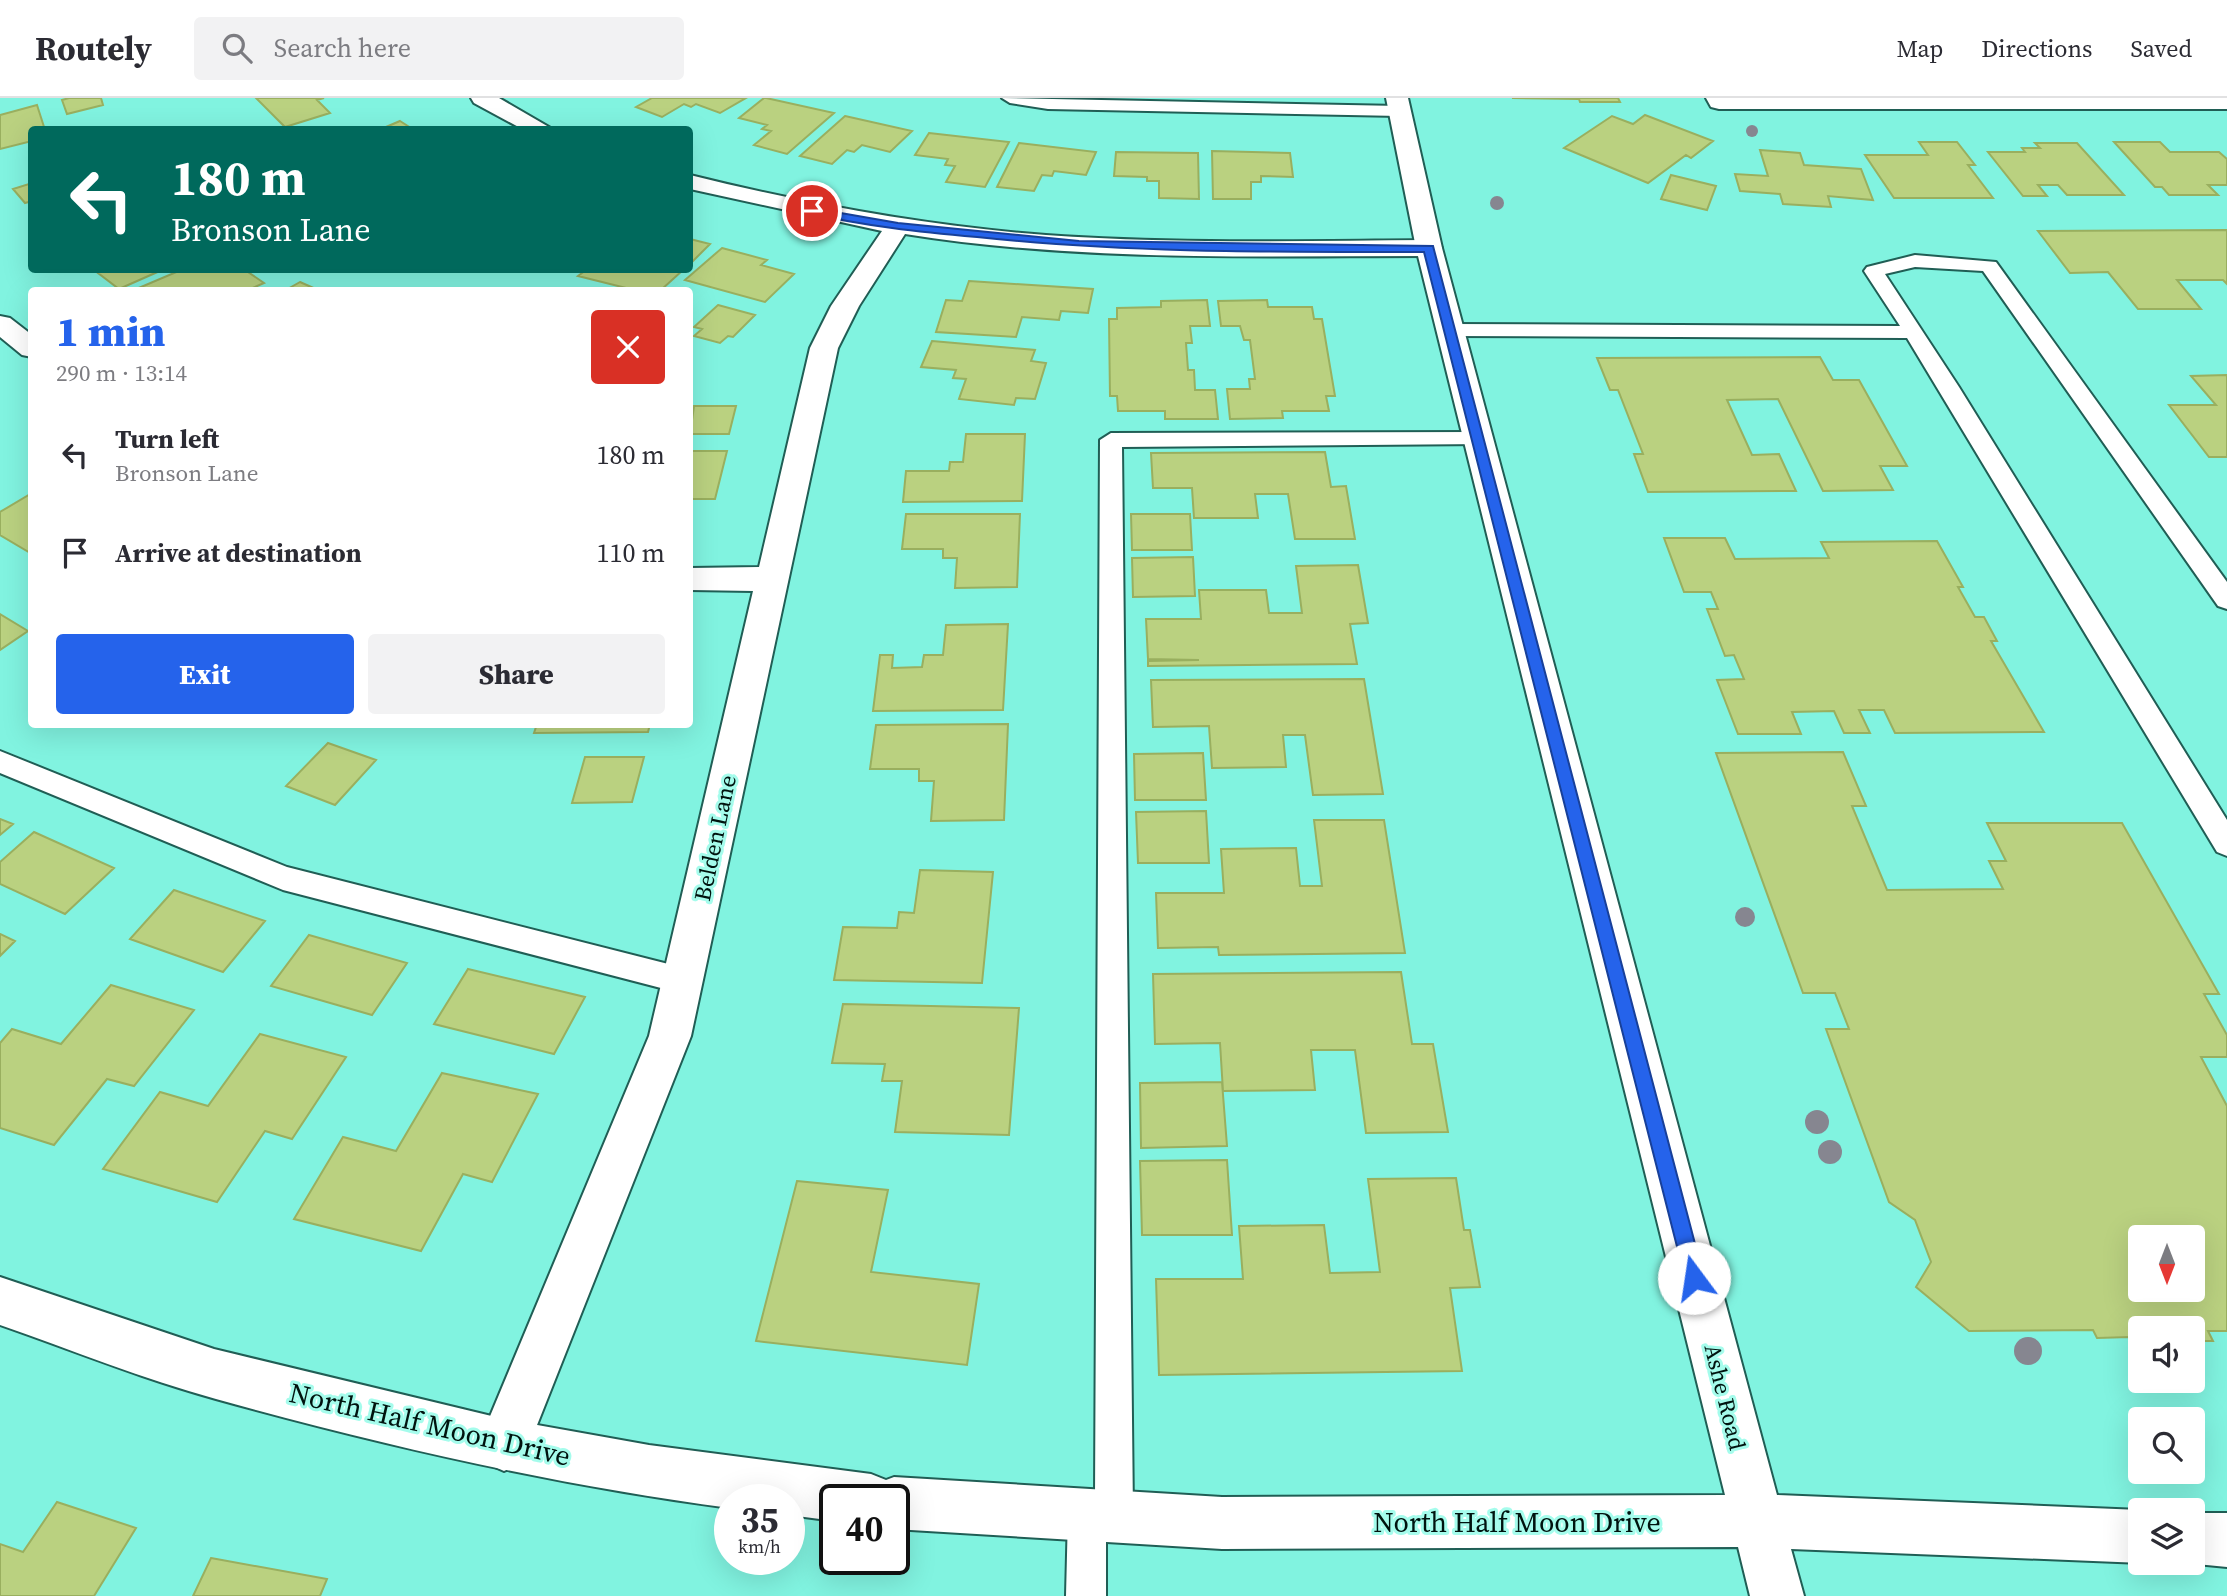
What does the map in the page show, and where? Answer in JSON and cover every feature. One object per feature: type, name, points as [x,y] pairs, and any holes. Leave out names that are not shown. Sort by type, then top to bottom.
[{"type":"street","points":[[482,98],[535,126]]},
{"type":"street","points":[[1718,100],[2226,103]]},
{"type":"street","name":"Ashe Road","points":[[1399,104],[1429,248],[1777,1596]]},
{"type":"street","points":[[693,183],[765,202],[898,226],[1079,245],[1429,248]]},
{"type":"street","name":"Belden Lane","points":[[504,1445],[670,1036],[824,348],[845,306],[898,226]]},
{"type":"street","points":[[0,324],[28,346]]},
{"type":"street","points":[[693,579],[772,579]]},
{"type":"street","name":"North Half Moon Drive","points":[[0,1301],[214,1374],[504,1445],[649,1471],[819,1493]]},
{"type":"street","name":"North Half Moon Drive","points":[[910,1504],[1222,1522],[1757,1521],[2128,1536]]},
{"type":"street","points":[[2205,1539],[2227,1540]]},
{"type":"lane","points":[[1010,98],[1062,105],[1399,104]]},
{"type":"lane","points":[[2227,600],[1989,267],[1915,261],[1874,271],[2227,844]]},
{"type":"lane","points":[[1450,330],[1913,332]]},
{"type":"lane","points":[[1086,1596],[1100,1515],[1111,440],[1478,439]]},
{"type":"lane","points":[[0,762],[283,878],[684,981]]},
{"type":"building","points":[[101,98],[103,105],[67,114],[62,100]]},
{"type":"building","points":[[256,98],[324,98],[317,100],[330,113],[284,126]]},
{"type":"building","points":[[652,98],[746,98],[720,113],[696,104],[691,107],[684,104],[662,117],[636,107]]},
{"type":"building","points":[[764,98],[834,113],[787,154],[754,145],[771,131],[762,129],[767,125],[739,118]]},
{"type":"building","points":[[1512,98],[1618,98],[1620,102],[1580,102],[1579,99]]},
{"type":"building","points":[[37,105],[44,126],[28,126],[28,142],[0,149],[0,115]]},
{"type":"building","points":[[1645,115],[1713,141],[1691,158],[1686,155],[1648,183],[1564,148],[1612,116],[1633,124]]},
{"type":"building","points":[[845,116],[912,131],[890,152],[862,145],[854,152],[847,150],[832,164],[800,156]]},
{"type":"building","points":[[400,121],[408,126],[388,126]]},
{"type":"building","points":[[929,133],[1009,142],[985,187],[946,182],[955,166],[945,165],[948,159],[915,155]]},
{"type":"building","points":[[1919,142],[1957,142],[1975,165],[1968,165],[1993,198],[1894,198],[1865,155],[1928,155]]},
{"type":"building","points":[[2114,142],[2160,142],[2170,152],[2219,152],[2227,159],[2227,185],[2208,185],[2218,195],[2169,195],[2162,187],[2155,187]]},
{"type":"building","points":[[1019,143],[1096,152],[1086,175],[1054,171],[1052,176],[1042,175],[1034,191],[997,187]]},
{"type":"building","points":[[2035,143],[2077,143],[2124,195],[2067,195],[2058,185],[2038,185],[2047,196],[2023,196],[1988,152],[2025,152],[2022,148],[2040,148]]},
{"type":"building","points":[[1760,150],[1800,153],[1804,165],[1861,169],[1873,200],[1828,196],[1831,207],[1783,204],[1780,194],[1740,191],[1735,174],[1768,176]]},
{"type":"building","points":[[1212,151],[1290,153],[1293,177],[1261,176],[1261,182],[1251,182],[1251,199],[1213,199]]},
{"type":"building","points":[[1116,152],[1198,153],[1199,199],[1159,198],[1159,181],[1147,181],[1147,177],[1114,176]]},
{"type":"building","points":[[1671,175],[1716,186],[1707,210],[1661,199]]},
{"type":"building","points":[[28,184],[28,202],[25,203],[13,189]]},
{"type":"building","points":[[2227,230],[2227,284],[2223,280],[2177,280],[2201,309],[2138,309],[2108,272],[2070,273],[2038,231]]},
{"type":"building","points":[[693,240],[710,244],[693,261]]},
{"type":"building","points":[[722,248],[767,260],[761,265],[794,274],[765,302],[685,280]]},
{"type":"building","points":[[98,273],[155,273],[124,287],[116,287]]},
{"type":"building","points":[[174,273],[249,273],[264,283],[255,287],[141,287]]},
{"type":"building","points":[[582,273],[680,273],[664,287],[622,287],[578,276]]},
{"type":"building","points":[[969,281],[1093,289],[1088,313],[1061,311],[1059,320],[1022,317],[1016,337],[936,332],[946,300],[962,301]]},
{"type":"building","points":[[300,282],[311,287],[291,287]]},
{"type":"building","points":[[1207,300],[1210,326],[1190,326],[1192,343],[1186,343],[1188,370],[1194,370],[1195,390],[1215,390],[1218,419],[1165,419],[1165,411],[1118,411],[1117,396],[1110,396],[1109,319],[1117,319],[1117,308],[1161,307],[1161,301]]},
{"type":"building","points":[[1267,300],[1268,307],[1312,307],[1314,319],[1322,319],[1335,396],[1326,396],[1329,411],[1282,411],[1283,418],[1230,419],[1227,389],[1250,389],[1249,379],[1255,379],[1250,340],[1244,340],[1240,326],[1221,326],[1218,301]]},
{"type":"building","points":[[718,305],[755,315],[733,337],[728,336],[720,343],[694,336],[702,329],[694,327]]},
{"type":"building","points":[[932,341],[1035,350],[1031,361],[1046,363],[1035,399],[1016,398],[1014,405],[959,399],[966,379],[953,378],[956,370],[921,367]]},
{"type":"building","points":[[1820,357],[1833,380],[1859,380],[1907,466],[1880,466],[1893,490],[1823,491],[1778,399],[1727,400],[1752,455],[1779,454],[1796,491],[1648,492],[1634,454],[1643,454],[1618,390],[1610,390],[1597,358]]},
{"type":"building","points":[[2227,375],[2227,457],[2209,457],[2169,405],[2216,405],[2191,376]]},
{"type":"building","points":[[694,406],[736,406],[729,434],[693,434]]},
{"type":"building","points":[[966,434],[1025,434],[1022,501],[903,502],[906,471],[949,471],[950,462],[963,462]]},
{"type":"building","points":[[693,451],[727,451],[715,499],[693,499]]},
{"type":"building","points":[[1325,452],[1331,487],[1346,486],[1355,539],[1295,539],[1288,494],[1255,494],[1258,518],[1194,518],[1192,488],[1153,488],[1151,453]]},
{"type":"building","points":[[28,495],[28,552],[0,535],[0,512]]},
{"type":"building","points":[[906,514],[1020,514],[1017,587],[955,588],[957,558],[943,558],[943,549],[902,549]]},
{"type":"building","points":[[1131,514],[1190,514],[1192,550],[1132,550]]},
{"type":"building","points":[[1664,538],[1725,538],[1735,559],[1829,558],[1821,542],[1937,541],[1963,587],[1958,587],[1975,617],[1984,617],[1997,641],[1991,641],[2044,732],[1895,733],[1884,710],[1859,710],[1870,733],[1844,733],[1834,711],[1792,712],[1801,734],[1738,734],[1717,680],[1744,679],[1734,655],[1725,656],[1707,609],[1718,609],[1711,592],[1684,592]]},
{"type":"building","points":[[1193,557],[1195,596],[1133,597],[1132,558]]},
{"type":"building","points":[[1358,565],[1368,623],[1350,624],[1357,664],[1148,666],[1148,661],[1199,660],[1148,659],[1146,619],[1201,619],[1199,590],[1266,590],[1269,613],[1302,613],[1296,566]]},
{"type":"building","points":[[0,614],[28,631],[0,650]]},
{"type":"building","points":[[1008,624],[1003,710],[873,711],[880,655],[893,655],[892,668],[922,667],[924,655],[943,655],[946,625]]},
{"type":"building","points":[[1364,679],[1383,794],[1313,795],[1305,735],[1283,735],[1286,767],[1212,768],[1209,726],[1153,727],[1151,680]]},
{"type":"building","points":[[1008,724],[1004,820],[931,821],[934,781],[919,781],[919,769],[870,769],[876,725]]},
{"type":"building","points":[[536,728],[649,728],[648,732],[534,733]]},
{"type":"building","points":[[328,743],[376,760],[335,805],[286,786]]},
{"type":"building","points":[[1843,752],[1866,806],[1852,806],[1887,890],[2003,889],[1989,861],[2006,861],[1987,823],[2122,823],[2219,994],[2204,994],[2227,1035],[2227,1057],[2201,1057],[2227,1106],[2227,1331],[2208,1331],[2213,1341],[2205,1341],[2205,1316],[2128,1316],[2128,1337],[2097,1338],[2093,1330],[1969,1331],[1916,1287],[1931,1262],[1915,1220],[1889,1202],[1826,1029],[1849,1029],[1835,993],[1803,993],[1716,753]]},
{"type":"building","points":[[1203,753],[1206,800],[1135,800],[1134,754]]},
{"type":"building","points":[[585,757],[644,757],[632,802],[572,803]]},
{"type":"building","points":[[1206,811],[1209,863],[1138,863],[1136,812]]},
{"type":"building","points":[[0,819],[13,824],[0,835]]},
{"type":"building","points":[[1314,820],[1384,820],[1405,953],[1219,955],[1218,947],[1158,948],[1156,893],[1224,893],[1221,849],[1296,848],[1300,886],[1322,886]]},
{"type":"building","points":[[34,832],[114,868],[65,914],[0,884],[0,862]]},
{"type":"building","points":[[920,870],[993,872],[982,983],[834,980],[843,927],[897,928],[899,912],[914,913]]},
{"type":"building","points":[[174,890],[265,921],[223,972],[130,939]]},
{"type":"building","points":[[0,934],[15,941],[0,956]]},
{"type":"building","points":[[309,935],[407,963],[372,1015],[271,986]]},
{"type":"building","points":[[468,969],[585,997],[554,1054],[434,1024]]},
{"type":"building","points":[[1401,972],[1412,1044],[1433,1044],[1448,1132],[1366,1133],[1355,1050],[1311,1050],[1315,1090],[1223,1091],[1220,1043],[1155,1044],[1153,974]]},
{"type":"building","points":[[111,985],[194,1010],[134,1086],[107,1079],[54,1145],[0,1128],[0,1043],[12,1029],[61,1044]]},
{"type":"building","points":[[843,1004],[1019,1008],[1009,1135],[895,1132],[902,1081],[882,1081],[885,1064],[832,1063]]},
{"type":"building","points":[[260,1034],[346,1057],[292,1139],[265,1131],[217,1202],[103,1169],[160,1092],[208,1106]]},
{"type":"building","points":[[442,1073],[538,1094],[492,1182],[463,1174],[421,1251],[294,1219],[343,1137],[396,1151]]},
{"type":"building","points":[[1222,1082],[1227,1146],[1141,1148],[1140,1083]]},
{"type":"building","points":[[1227,1160],[1232,1235],[1142,1235],[1140,1161]]},
{"type":"building","points":[[1456,1178],[1464,1230],[1470,1230],[1480,1287],[1450,1288],[1462,1371],[1159,1375],[1156,1279],[1243,1279],[1239,1226],[1324,1225],[1330,1273],[1380,1272],[1368,1179]]},
{"type":"building","points":[[797,1181],[888,1190],[871,1272],[979,1284],[967,1365],[756,1341]]},
{"type":"building","points":[[57,1502],[136,1528],[94,1596],[0,1596],[0,1544],[23,1552]]},
{"type":"building","points":[[211,1558],[327,1579],[320,1596],[193,1596]]},
{"type":"route","points":[[812,211],[898,226],[1079,245],[1429,248],[1694,1278]]}]
